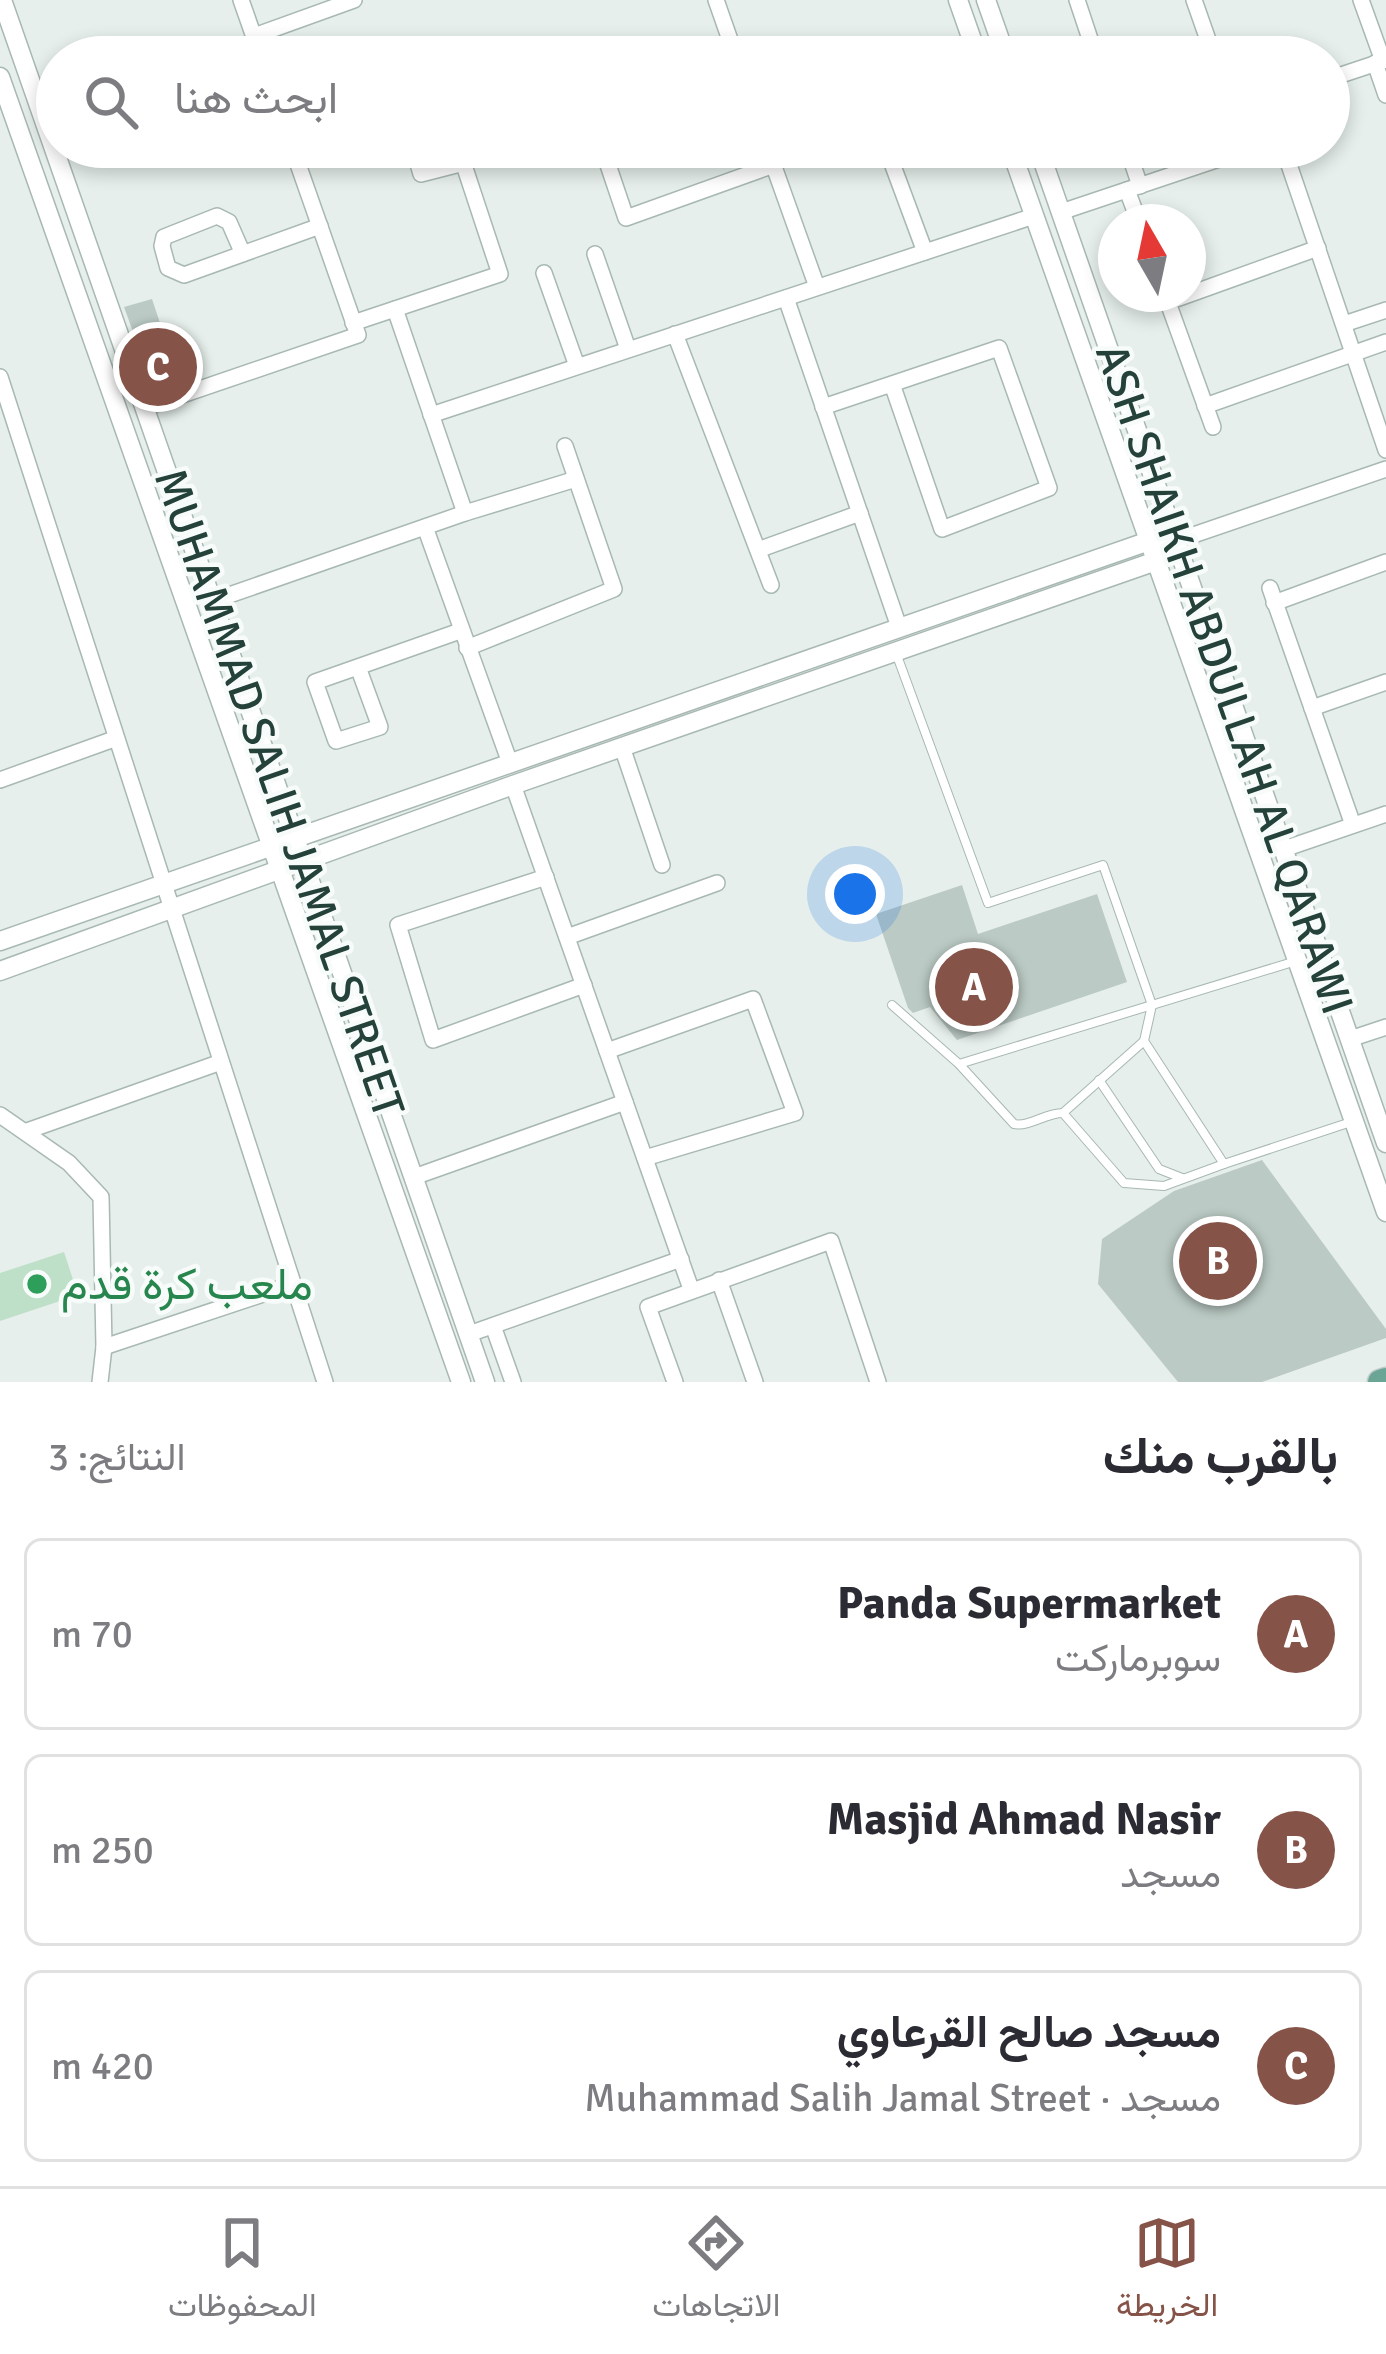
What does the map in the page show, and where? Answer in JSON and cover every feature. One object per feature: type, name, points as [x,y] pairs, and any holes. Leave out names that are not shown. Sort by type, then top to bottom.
[{"type":"street","name":"MUHAMMAD SALIH JAMAL STREET","points":[[2,0],[36,98]]},
{"type":"street","points":[[241,0],[254,36]]},
{"type":"street","points":[[257,36],[354,0]]},
{"type":"street","points":[[716,0],[728,36]]},
{"type":"street","points":[[958,0],[971,36]]},
{"type":"street","points":[[986,0],[999,36]]},
{"type":"street","points":[[1077,0],[1089,36]]},
{"type":"street","points":[[1350,72],[1383,61],[1361,0]]},
{"type":"street","points":[[1196,1],[1207,36]]},
{"type":"street","points":[[1376,63],[1386,95]]},
{"type":"street","name":"MUHAMMAD SALIH JAMAL STREET","points":[[0,77],[460,1382]]},
{"type":"street","name":"MUHAMMAD SALIH JAMAL STREET","points":[[60,168],[485,1382]]},
{"type":"street","points":[[144,408],[358,335],[299,168]]},
{"type":"street","points":[[353,323],[500,274],[465,168]]},
{"type":"street","points":[[609,168],[626,218],[763,168]]},
{"type":"street","points":[[775,168],[817,287]]},
{"type":"street","points":[[894,168],[925,252]]},
{"type":"street","points":[[1017,168],[1386,1212]]},
{"type":"street","name":"ASH SHAIKH ABDULLAH AL QARAWI","points":[[1045,168],[1386,1142]]},
{"type":"street","points":[[1131,168],[1136,204]]},
{"type":"street","points":[[1060,212],[1192,168]]},
{"type":"street","points":[[1290,168],[1386,450]]},
{"type":"street","points":[[243,254],[229,222],[217,216],[172,232],[164,237],[162,246],[169,268],[184,275],[243,254],[320,226]]},
{"type":"street","points":[[431,415],[1034,216]]},
{"type":"street","points":[[1206,285],[1318,248]]},
{"type":"street","points":[[595,254],[628,350]]},
{"type":"street","points":[[544,273],[577,366]]},
{"type":"street","points":[[786,298],[899,627]]},
{"type":"street","points":[[394,309],[465,513]]},
{"type":"street","points":[[1344,324],[1386,310]]},
{"type":"street","points":[[1171,312],[1213,427]]},
{"type":"street","points":[[675,334],[772,585]]},
{"type":"street","points":[[1205,406],[1386,342]]},
{"type":"street","points":[[824,407],[892,384],[999,348],[1049,488],[942,529],[892,384]]},
{"type":"street","points":[[0,377],[325,1382]]},
{"type":"street","points":[[466,648],[614,589],[565,446]]},
{"type":"street","points":[[0,941],[1149,541],[1176,541],[1386,469]]},
{"type":"street","points":[[212,602],[576,478]]},
{"type":"street","points":[[758,550],[860,513]]},
{"type":"street","points":[[425,526],[510,763]]},
{"type":"street","points":[[0,971],[513,785],[1156,561],[1176,541]]},
{"type":"street","points":[[1353,825],[1272,595],[1386,562]]},
{"type":"street","points":[[358,668],[380,727],[336,741],[315,682],[460,631]]},
{"type":"street","points":[[1312,708],[1386,682]]},
{"type":"street","points":[[0,780],[114,739]]},
{"type":"street","points":[[622,747],[662,865]]},
{"type":"street","points":[[513,785],[691,1289]]},
{"type":"street","points":[[1284,849],[1386,814]]},
{"type":"street","points":[[546,877],[398,925],[433,1040],[584,985]]},
{"type":"street","points":[[567,937],[717,883]]},
{"type":"street","points":[[607,1051],[753,999],[794,1113],[645,1158]]},
{"type":"street","points":[[1350,1039],[1386,1027]]},
{"type":"street","points":[[27,1131],[221,1062]]},
{"type":"street","points":[[414,1177],[625,1102]]},
{"type":"street","points":[[0,1115],[69,1163],[101,1197],[104,1347],[100,1382]]},
{"type":"street","points":[[671,1381],[648,1307],[831,1240],[878,1382]]},
{"type":"street","points":[[469,1334],[681,1259]]},
{"type":"street","points":[[719,1280],[755,1382]]},
{"type":"street","points":[[104,1347],[293,1284]]},
{"type":"street","points":[[494,1326],[513,1382]]},
{"type":"lane","points":[[892,1005],[959,1064],[1014,1124],[1027,1124],[1041,1115],[1063,1113],[1144,1041],[1152,1005],[1102,866],[988,903],[896,652]]},
{"type":"lane","points":[[959,1064],[1297,960]]},
{"type":"lane","points":[[1144,1041],[1224,1163]]},
{"type":"lane","points":[[1099,1080],[1159,1169],[1184,1178]]},
{"type":"lane","points":[[1063,1113],[1124,1183],[1164,1186],[1354,1121]]},
{"type":"green space","name":"ملعب كرة قدم","points":[[64,1252],[78,1295],[0,1321],[0,1273]]},
{"type":"building","points":[[152,299],[180,383],[155,392],[124,307]]},
{"type":"building","points":[[962,885],[978,934],[1097,894],[1127,982],[957,1040],[930,1007],[913,1013],[908,1008],[876,914]]},
{"type":"building","points":[[1262,1160],[1386,1329],[1386,1338],[1262,1382],[1178,1382],[1098,1284],[1102,1239],[1174,1191]]},
{"type":"place","name":"مسجد صالح القرعاوي","points":[[158,367]]},
{"type":"place","name":"Panda Supermarket","points":[[974,987]]},
{"type":"place","name":"Masjid Ahmad Nasir","points":[[1218,1261]]},
{"type":"place","name":"ملعب كرة قدم","points":[[37,1284]]}]
